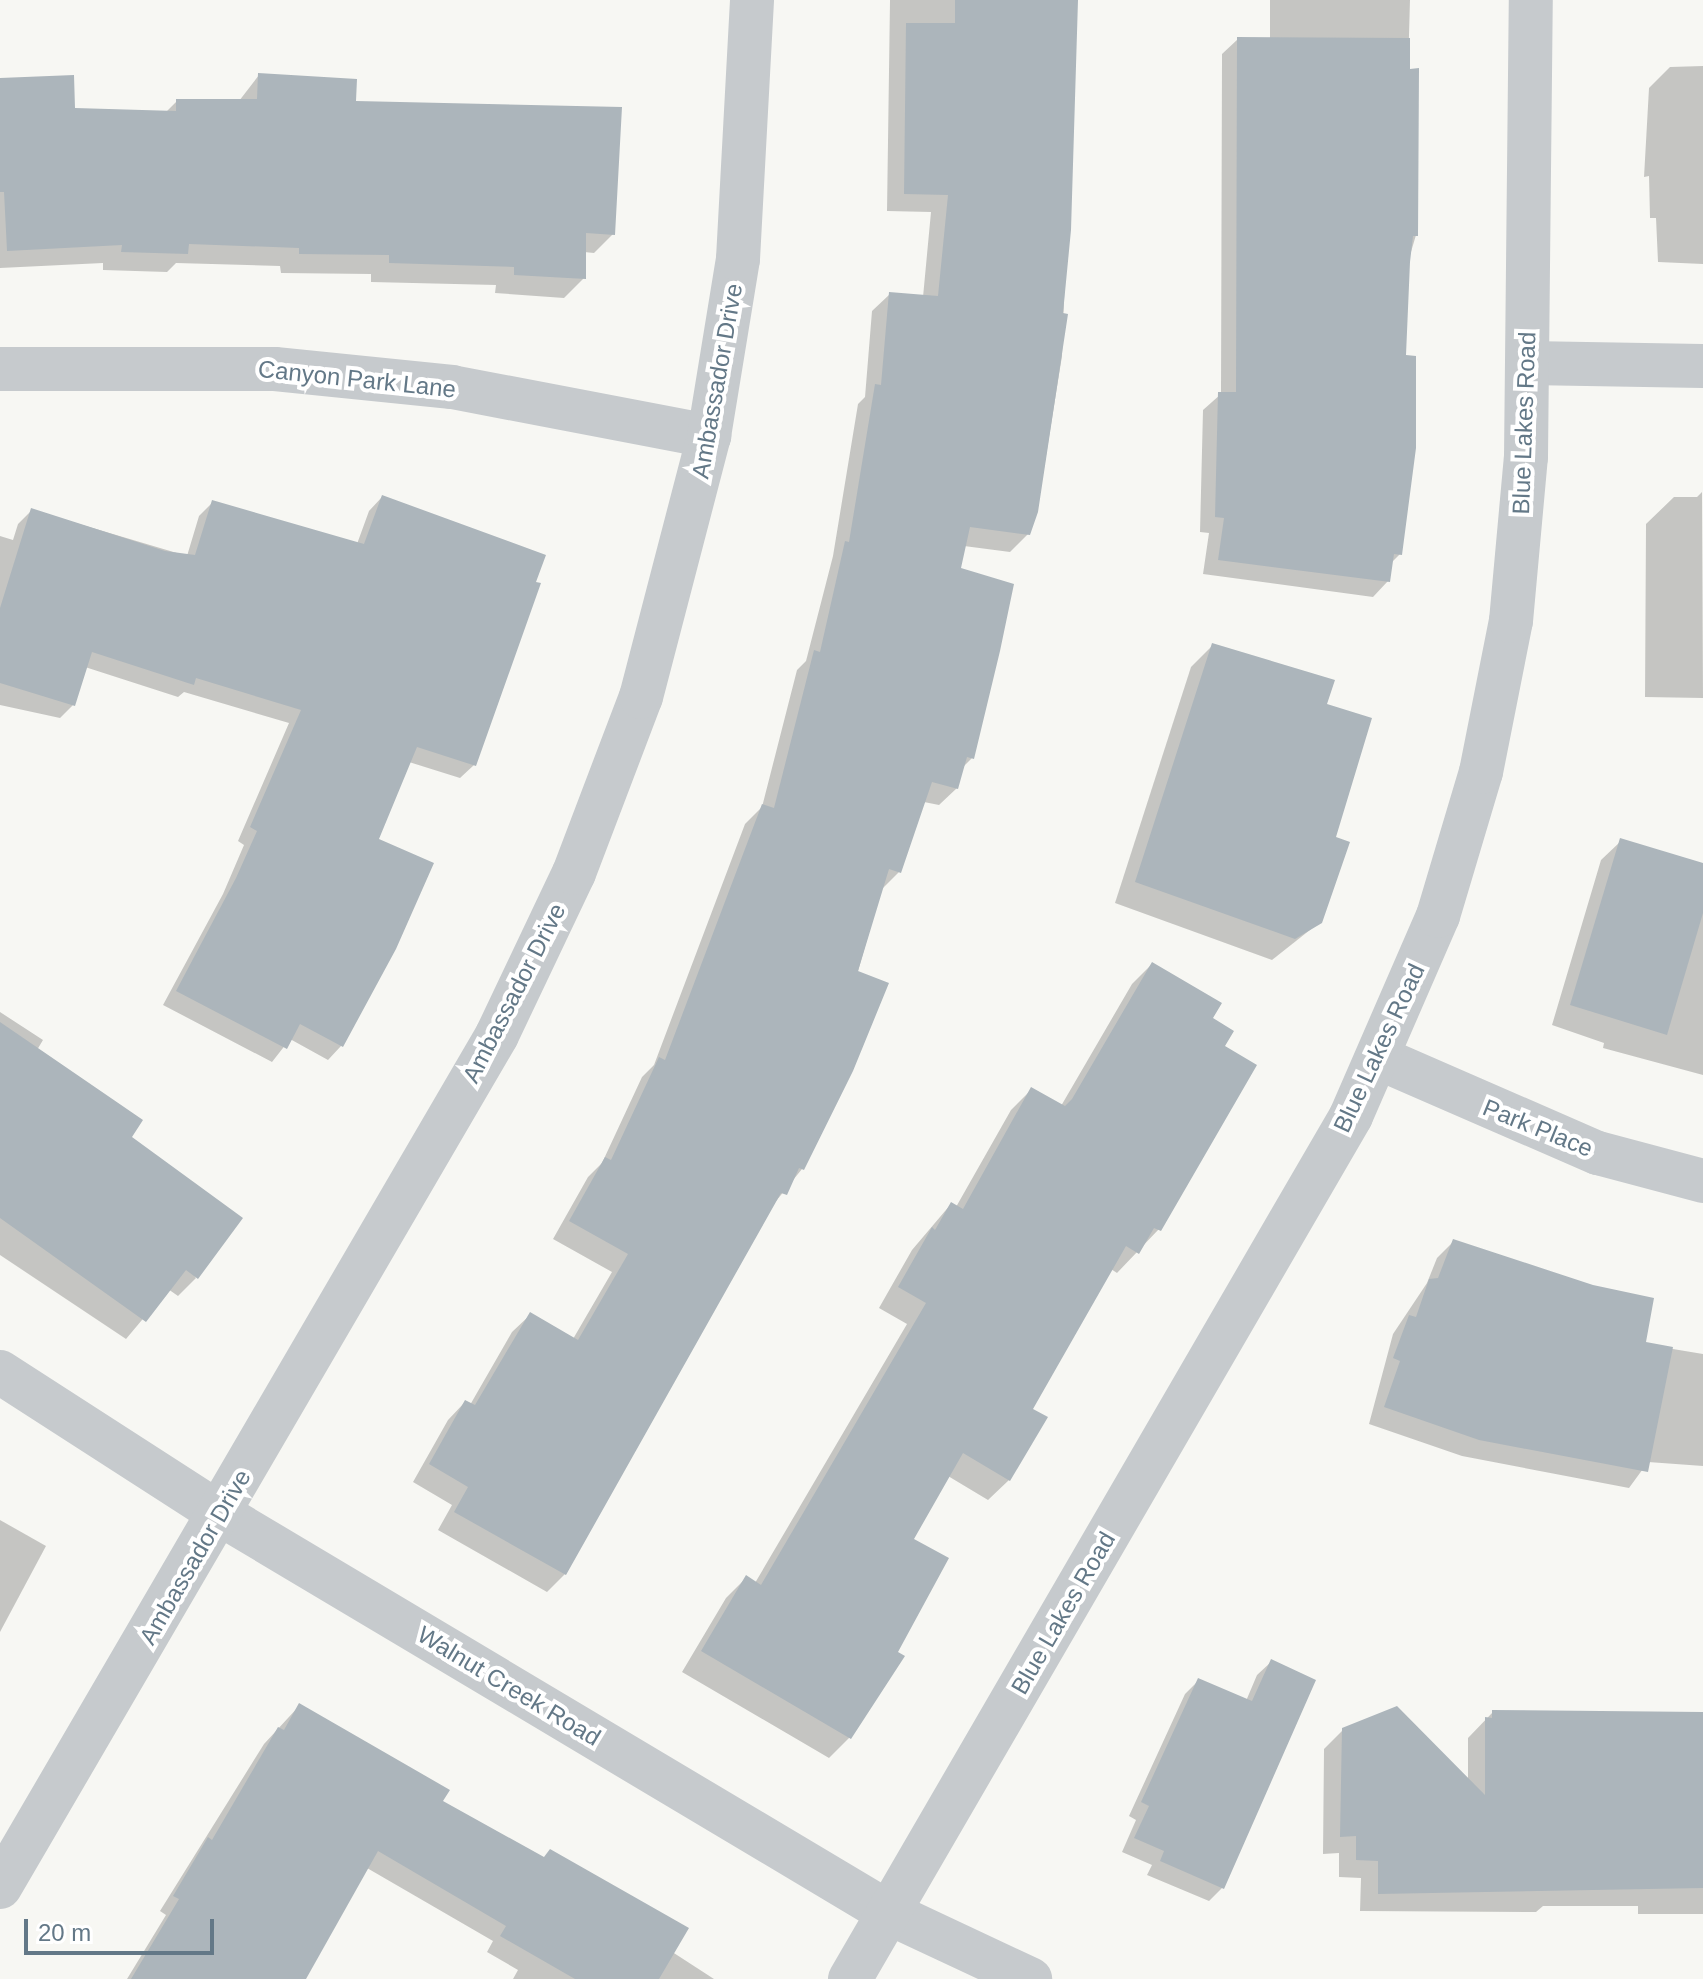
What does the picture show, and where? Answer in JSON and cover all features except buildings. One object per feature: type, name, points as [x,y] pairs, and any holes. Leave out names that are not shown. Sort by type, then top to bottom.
[{"type":"street","name":"Ambassador Drive","points":[[0,1887],[497,1035],[574,873],[641,697],[709,436],[738,259],[752,0]]},
{"type":"street","name":"Blue Lakes Road","points":[[850,1979],[1336,1144],[1379,1058],[1438,916],[1481,772],[1511,621],[1526,457],[1531,0]]},
{"type":"street","points":[[1528,363],[1703,366]]},
{"type":"street","name":"Canyon Park Lane","points":[[0,369],[275,369],[452,387],[709,436]]},
{"type":"street","name":"Park Place","points":[[1379,1058],[1598,1153],[1703,1181]]},
{"type":"street","name":"Walnut Creek Road","points":[[0,1372],[220,1514],[889,1913],[1030,1979]]}]
